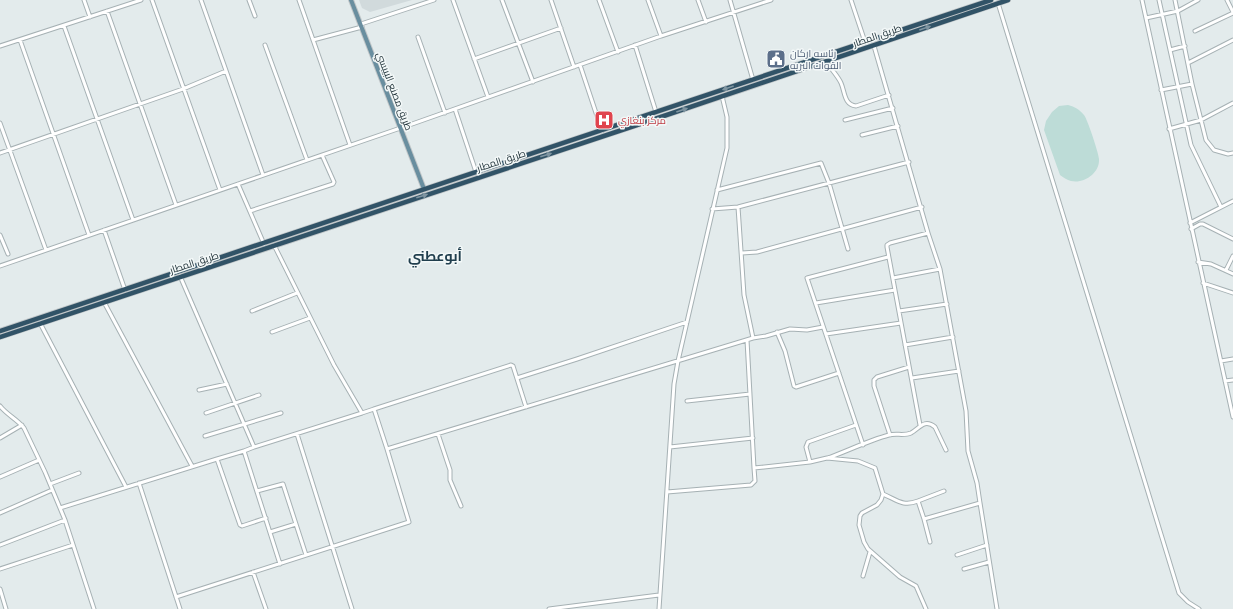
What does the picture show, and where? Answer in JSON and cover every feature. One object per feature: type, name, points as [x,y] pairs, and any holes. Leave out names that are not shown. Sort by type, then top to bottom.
[{"type":"highway","name":"طريق المطار","points":[[0,331],[125,290],[180,276],[274,245],[310,230],[424,189],[991,0]]},
{"type":"highway","name":"طريق المطار","points":[[0,337],[104,302],[154,282],[264,244],[722,96],[1008,0]]},
{"type":"main road","name":"طريق مصنع البيبسي","points":[[351,0],[424,189]]},
{"type":"street","points":[[84,0],[90,17]]},
{"type":"street","points":[[0,46],[141,0]]},
{"type":"street","points":[[152,0],[220,190]]},
{"type":"street","points":[[201,0],[263,175]]},
{"type":"street","points":[[249,0],[255,16]]},
{"type":"street","points":[[299,0],[350,145]]},
{"type":"street","points":[[313,40],[434,0]]},
{"type":"street","points":[[453,0],[488,97]]},
{"type":"street","points":[[502,0],[533,82]]},
{"type":"street","points":[[551,0],[574,67]]},
{"type":"street","points":[[599,0],[618,52]]},
{"type":"street","points":[[648,0],[661,36]]},
{"type":"street","points":[[698,0],[706,22]]},
{"type":"street","points":[[730,0],[753,80]]},
{"type":"street","points":[[0,266],[445,113],[661,36],[772,0]]},
{"type":"street","points":[[851,0],[865,42]]},
{"type":"street","points":[[1142,0],[1198,262],[1231,402],[1233,417]]},
{"type":"street","points":[[1159,0],[1193,152],[1221,207]]},
{"type":"street","points":[[1175,0],[1192,84],[1206,140],[1210,146],[1221,153],[1232,154],[1233,158]]},
{"type":"street","points":[[1146,18],[1178,11],[1198,0]]},
{"type":"street","points":[[1195,31],[1233,13],[1227,0]]},
{"type":"street","points":[[998,3],[1179,593],[1198,609]]},
{"type":"street","points":[[107,11],[176,205]]},
{"type":"street","points":[[64,26],[132,220]]},
{"type":"street","points":[[474,58],[561,28]]},
{"type":"street","points":[[418,37],[445,113]]},
{"type":"street","points":[[20,40],[89,235]]},
{"type":"street","points":[[1188,63],[1233,40]]},
{"type":"street","points":[[265,45],[307,160]]},
{"type":"street","points":[[635,45],[656,112]]},
{"type":"street","points":[[874,46],[940,270],[966,411],[968,451],[977,483],[997,609]]},
{"type":"street","points":[[1170,50],[1185,46]]},
{"type":"street","points":[[826,61],[841,83],[846,100],[852,106],[889,95]]},
{"type":"street","points":[[580,65],[602,130]]},
{"type":"street","points":[[0,153],[183,89],[226,71]]},
{"type":"street","points":[[1161,90],[1192,84]]},
{"type":"street","points":[[659,609],[674,384],[712,209],[723,167],[727,140],[726,110],[722,96]]},
{"type":"street","points":[[1169,129],[1201,120],[1233,103]]},
{"type":"street","points":[[845,120],[893,108]]},
{"type":"street","points":[[455,109],[476,172]]},
{"type":"street","points":[[0,123],[46,250]]},
{"type":"street","points":[[862,135],[898,126]]},
{"type":"street","points":[[250,211],[333,184],[334,182],[322,155]]},
{"type":"street","points":[[712,209],[738,207],[909,162]]},
{"type":"street","points":[[717,190],[821,163],[829,183],[848,249]]},
{"type":"street","points":[[238,184],[264,244]]},
{"type":"street","points":[[1190,223],[1232,203]]},
{"type":"street","points":[[738,207],[744,295],[753,338]]},
{"type":"street","points":[[742,253],[757,252],[922,208]]},
{"type":"street","points":[[1191,229],[1203,224],[1233,239]]},
{"type":"street","points":[[104,230],[125,290]]},
{"type":"street","points":[[920,425],[887,247],[889,244],[928,233]]},
{"type":"street","points":[[0,235],[8,254]]},
{"type":"street","points":[[274,245],[334,365],[362,413]]},
{"type":"street","points":[[1226,270],[1233,256]]},
{"type":"street","points":[[863,445],[807,278],[888,257]]},
{"type":"street","points":[[1198,262],[1211,264],[1233,274]]},
{"type":"street","points":[[893,278],[940,270]]},
{"type":"street","points":[[180,276],[254,447]]},
{"type":"street","points":[[1203,283],[1233,293]]},
{"type":"street","points":[[816,303],[895,290]]},
{"type":"street","points":[[252,311],[297,293]]},
{"type":"street","points":[[104,302],[192,466]]},
{"type":"street","points":[[899,311],[947,304]]},
{"type":"street","points":[[272,332],[310,318]]},
{"type":"street","points":[[517,378],[687,322]]},
{"type":"street","points":[[40,323],[126,487]]},
{"type":"street","points":[[826,334],[901,323]]},
{"type":"street","points":[[387,449],[753,338],[790,329],[808,330],[823,327]]},
{"type":"street","points":[[777,332],[794,386],[796,387],[839,373]]},
{"type":"street","points":[[905,345],[953,337]]},
{"type":"street","points":[[667,492],[751,485],[755,481],[747,340]]},
{"type":"street","points":[[1221,361],[1233,359]]},
{"type":"street","points":[[60,508],[512,365],[526,407]]},
{"type":"street","points":[[890,435],[874,386],[874,380],[877,377],[909,367]]},
{"type":"street","points":[[912,378],[959,371]]},
{"type":"street","points":[[1225,381],[1233,380]]},
{"type":"street","points":[[199,390],[227,384]]},
{"type":"street","points":[[687,401],[750,394]]},
{"type":"street","points":[[206,413],[259,395]]},
{"type":"street","points":[[0,406],[22,425],[39,460],[65,520],[94,609]]},
{"type":"street","points":[[176,597],[409,522],[374,409]]},
{"type":"street","points":[[205,436],[282,413]]},
{"type":"street","points":[[754,468],[810,462],[827,458],[890,435],[911,433],[920,425],[929,424],[935,427],[946,450]]},
{"type":"street","points":[[0,438],[22,425]]},
{"type":"street","points":[[810,462],[806,447],[808,442],[856,425]]},
{"type":"street","points":[[297,434],[352,609]]},
{"type":"street","points":[[438,434],[450,470],[450,480],[461,506]]},
{"type":"street","points":[[670,447],[753,438]]},
{"type":"street","points":[[244,451],[280,564]]},
{"type":"street","points":[[827,458],[858,460],[873,466],[876,470],[883,494],[879,503],[862,513],[860,518],[859,525],[864,542],[870,552],[904,580],[916,586],[926,609]]},
{"type":"street","points":[[218,459],[240,525],[242,526],[266,518]]},
{"type":"street","points":[[0,477],[39,460]]},
{"type":"street","points":[[50,484],[79,473]]},
{"type":"street","points":[[140,483],[180,609]]},
{"type":"street","points":[[257,491],[283,484],[306,555]]},
{"type":"street","points":[[0,513],[52,490]]},
{"type":"street","points":[[883,494],[904,504],[908,504],[944,491]]},
{"type":"street","points":[[918,501],[930,542]]},
{"type":"street","points":[[924,519],[980,503]]},
{"type":"street","points":[[0,546],[65,520]]},
{"type":"street","points":[[270,532],[296,524]]},
{"type":"street","points":[[0,569],[73,545]]},
{"type":"street","points":[[957,555],[987,545]]},
{"type":"street","points":[[863,576],[870,552]]},
{"type":"street","points":[[964,569],[989,562]]},
{"type":"street","points":[[253,572],[266,609]]},
{"type":"street","points":[[0,589],[6,609]]},
{"type":"street","points":[[549,609],[580,607],[660,595]]},
{"type":"shaded area","points":[[359,0],[412,0],[370,12],[362,8]]},
{"type":"green space","points":[[1068,105],[1075,107],[1086,118],[1099,159],[1099,164],[1094,173],[1081,181],[1070,181],[1060,175],[1044,130],[1046,121],[1052,112],[1059,106]]},
{"type":"place","name":"رئاسه اركان القوات البريه","points":[[776,59]]},
{"type":"place","name":"مركز بنغازي","points":[[604,120]]},
{"type":"district","name":"أبوعطني","points":[[435,256]]}]
